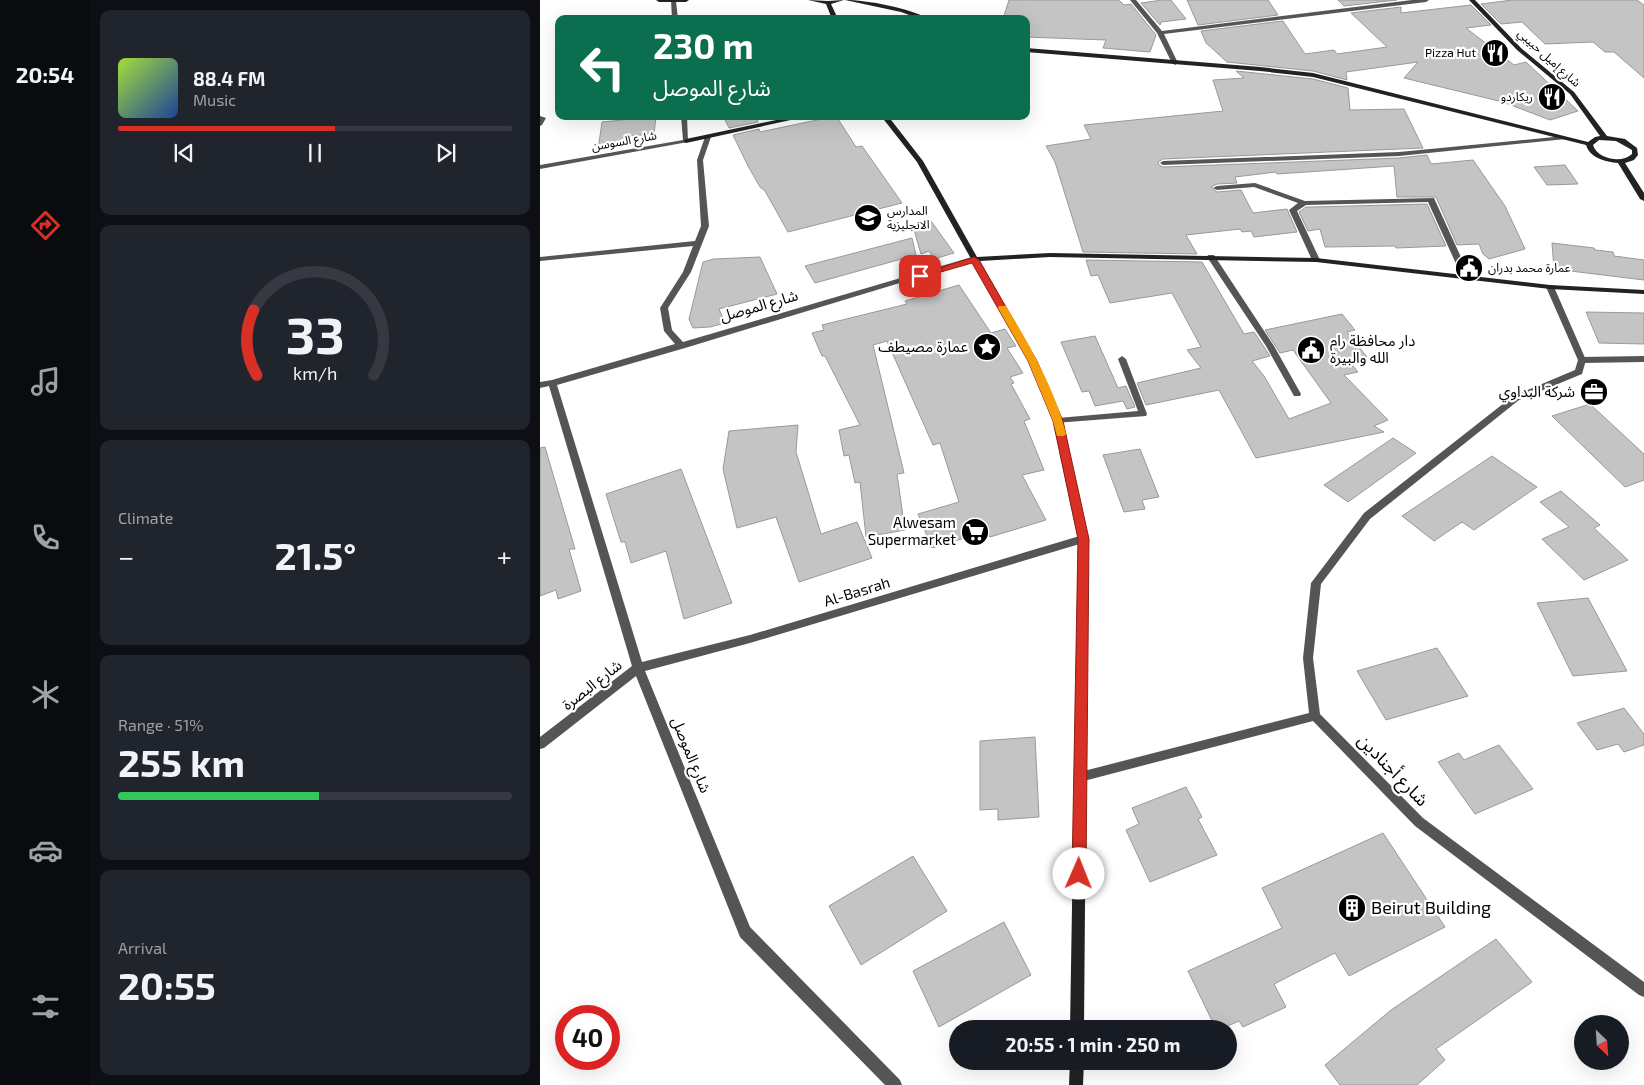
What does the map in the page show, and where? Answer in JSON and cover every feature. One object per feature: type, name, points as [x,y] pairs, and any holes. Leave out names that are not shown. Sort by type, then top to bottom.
[{"type":"street","points":[[659,0],[686,0]]},
{"type":"street","points":[[811,0],[828,3],[841,0]]},
{"type":"street","points":[[848,0],[914,15]]},
{"type":"street","points":[[1133,0],[1160,33],[1175,63]]},
{"type":"street","points":[[1160,33],[1426,0]]},
{"type":"street","name":"شارع إميل حبيبي","points":[[1472,0],[1520,49],[1572,93],[1605,138]]},
{"type":"street","points":[[673,1],[675,15]]},
{"type":"street","points":[[828,3],[833,15]]},
{"type":"street","points":[[1030,50],[1313,75],[1589,144],[1598,138],[1614,138],[1631,145],[1635,149],[1636,154]]},
{"type":"street","points":[[540,118],[544,118],[540,124]]},
{"type":"street","points":[[684,120],[686,141],[787,120]]},
{"type":"street","points":[[887,120],[920,160],[974,260],[1032,361],[1058,421],[1083,539],[1077,1020]]},
{"type":"street","points":[[682,346],[668,331],[664,308],[687,272],[706,226],[700,160],[708,137]]},
{"type":"street","points":[[1163,163],[1399,154],[1564,138]]},
{"type":"street","name":"شارع السوسن","points":[[540,167],[686,141]]},
{"type":"street","points":[[1589,144],[1594,154],[1601,157],[1620,161],[1634,157],[1636,154]]},
{"type":"street","points":[[1636,154],[1644,156]]},
{"type":"street","points":[[1620,161],[1644,199]]},
{"type":"street","points":[[1217,188],[1255,185],[1304,203],[1431,200],[1466,277]]},
{"type":"street","points":[[1304,203],[1293,210],[1316,260]]},
{"type":"street","points":[[540,259],[698,242]]},
{"type":"street","points":[[974,260],[1050,255],[1316,260],[1550,287],[1644,292]]},
{"type":"street","points":[[1211,257],[1270,346],[1297,394]]},
{"type":"street","name":"شارع الموصل","points":[[540,384],[552,383],[682,346],[974,260]]},
{"type":"street","points":[[1080,776],[1315,716],[1308,658],[1316,583],[1367,516],[1516,398],[1579,372],[1582,360],[1550,287]]},
{"type":"street","points":[[1058,421],[1143,414],[1122,359]]},
{"type":"street","points":[[1582,360],[1644,360]]},
{"type":"street","name":"شارع الموصل","points":[[552,383],[638,668],[745,932],[895,1085]]},
{"type":"street","name":"Al-Basrah","points":[[638,668],[750,639],[1083,539]]},
{"type":"street","name":"شارع البصرة","points":[[540,744],[638,668]]},
{"type":"street","name":"شارع أجنادين","points":[[1315,716],[1419,822],[1644,990]]},
{"type":"street","points":[[1076,1070],[1076,1085]]},
{"type":"building","points":[[1009,0],[1119,0],[1124,5],[1131,4],[1156,35],[1150,52],[1103,48],[1106,40],[1030,37],[1030,15],[1004,15]]},
{"type":"building","points":[[1171,0],[1186,19],[1161,22],[1160,25],[1141,3]]},
{"type":"building","points":[[1187,0],[1268,0],[1278,15],[1198,25]]},
{"type":"building","points":[[1338,0],[1397,0],[1344,6]]},
{"type":"building","points":[[1512,0],[1637,0],[1644,5],[1644,78],[1614,52],[1605,52],[1593,42],[1545,44],[1522,22],[1501,24],[1481,4]]},
{"type":"building","points":[[1471,5],[1491,25],[1466,28],[1514,65],[1526,62],[1578,111],[1550,120],[1503,102],[1404,78],[1418,62],[1346,72],[1347,80],[1313,71],[1227,62],[1206,43],[1201,31],[1283,21],[1305,54],[1334,50],[1337,54],[1387,47],[1351,13],[1401,7],[1401,13]]},
{"type":"building","points":[[1236,71],[1313,79],[1348,88],[1350,110],[1404,109],[1423,148],[1163,159],[1158,162],[1159,165],[1163,167],[1399,158],[1427,155],[1431,164],[1473,160],[1505,206],[1525,249],[1489,259],[1483,254],[1479,244],[1457,245],[1436,197],[1397,197],[1394,166],[1277,174],[1276,172],[1235,177],[1237,183],[1217,184],[1211,187],[1217,192],[1241,190],[1253,213],[1287,209],[1297,232],[1254,237],[1251,231],[1242,232],[1240,229],[1186,235],[1197,254],[1083,252],[1055,162],[1046,146],[1091,139],[1084,125],[1223,111],[1213,80],[1244,78]]},
{"type":"building","points":[[656,120],[654,134],[628,136],[627,146],[598,150],[602,122]]},
{"type":"building","points":[[725,120],[757,120],[758,122],[729,128]]},
{"type":"building","points":[[817,120],[839,120],[856,147],[862,146],[902,203],[788,232],[765,191],[760,187],[748,166],[733,135],[759,129],[760,132]]},
{"type":"building","points":[[1565,165],[1578,184],[1547,185],[1534,167]]},
{"type":"building","points":[[1427,204],[1446,246],[1396,248],[1395,246],[1325,247],[1320,229],[1308,231],[1299,212],[1306,207]]},
{"type":"building","points":[[931,221],[954,253],[934,259],[929,251],[921,254],[913,226]]},
{"type":"building","points":[[912,238],[916,255],[815,283],[805,266]]},
{"type":"building","points":[[1552,243],[1594,248],[1595,250],[1613,252],[1614,256],[1644,260],[1644,280],[1554,269]]},
{"type":"building","points":[[760,257],[777,294],[719,309],[725,323],[710,327],[693,328],[689,319],[703,262],[714,259]]},
{"type":"building","points":[[1086,260],[1202,262],[1244,334],[1254,332],[1270,356],[1252,361],[1264,376],[1289,419],[1331,403],[1293,350],[1280,353],[1265,330],[1342,314],[1355,330],[1347,332],[1367,357],[1349,361],[1358,372],[1344,375],[1388,420],[1374,426],[1384,432],[1256,458],[1219,390],[1146,405],[1137,383],[1201,368],[1187,350],[1201,347],[1172,293],[1110,303],[1098,275],[1091,276]]},
{"type":"building","points":[[959,285],[991,333],[1005,329],[1016,346],[1007,348],[1023,373],[1010,377],[1014,383],[1011,384],[1030,419],[1024,421],[1044,470],[1022,475],[1046,520],[990,537],[987,531],[932,548],[918,514],[959,502],[940,443],[933,445],[887,341],[873,345],[904,473],[897,474],[905,530],[866,537],[860,482],[855,483],[849,455],[844,456],[839,430],[860,425],[825,356],[822,356],[812,333],[824,330],[822,325],[907,304],[905,301]]},
{"type":"building","points":[[1586,312],[1644,313],[1644,344],[1599,343]]},
{"type":"building","points":[[1095,336],[1118,388],[1126,386],[1135,407],[1127,409],[1123,401],[1095,406],[1089,391],[1082,392],[1061,342]]},
{"type":"building","points":[[1590,404],[1644,454],[1644,480],[1625,487],[1552,416]]},
{"type":"building","points":[[798,425],[796,452],[821,534],[857,522],[872,558],[799,582],[776,517],[737,528],[723,469],[729,431]]},
{"type":"building","points":[[1393,438],[1416,453],[1348,502],[1324,485]]},
{"type":"building","points":[[545,447],[575,549],[569,549],[581,591],[558,599],[556,590],[540,596],[540,448]]},
{"type":"building","points":[[1140,449],[1159,497],[1142,500],[1145,509],[1124,512],[1103,455]]},
{"type":"building","points":[[1492,456],[1537,487],[1474,530],[1462,522],[1434,541],[1402,516]]},
{"type":"building","points":[[681,469],[732,603],[684,619],[666,551],[631,563],[625,542],[621,542],[606,494]]},
{"type":"building","points":[[1561,491],[1600,525],[1594,528],[1628,560],[1584,580],[1542,539],[1569,527],[1540,502]]},
{"type":"building","points":[[1588,598],[1627,671],[1573,676],[1537,603]]},
{"type":"building","points":[[1437,648],[1468,696],[1386,720],[1357,671]]},
{"type":"building","points":[[1624,708],[1644,734],[1644,745],[1624,752],[1618,744],[1597,750],[1577,723]]},
{"type":"building","points":[[1035,737],[1039,817],[998,820],[998,809],[980,810],[980,741]]},
{"type":"building","points":[[1499,745],[1533,789],[1475,814],[1438,762],[1459,753],[1464,760]]},
{"type":"building","points":[[1186,787],[1202,817],[1198,819],[1217,855],[1150,882],[1126,830],[1139,824],[1132,808]]},
{"type":"building","name":"Beirut Building","points":[[1383,833],[1445,927],[1349,976],[1335,953],[1274,984],[1286,1007],[1243,1027],[1237,1020],[1212,1020],[1188,971],[1282,928],[1262,888]]},
{"type":"building","points":[[913,856],[947,911],[861,965],[829,906]]},
{"type":"building","points":[[1004,922],[1031,975],[939,1027],[913,971]]},
{"type":"building","points":[[1496,939],[1532,982],[1436,1049],[1445,1060],[1417,1085],[1340,1085],[1325,1065],[1391,1010]]},
{"type":"slow traffic","points":[[1002,308],[1032,361],[1058,421],[1061,434]]},
{"type":"place","name":"Pizza Hut","points":[[1495,53]]},
{"type":"place","name":"ريكاردو","points":[[1552,97]]},
{"type":"place","name":"المدارس الانجليزية","points":[[868,218]]},
{"type":"place","name":"عمارة محمد بدران","points":[[1469,268]]},
{"type":"place","name":"عمارة مصيطف","points":[[987,347]]},
{"type":"place","name":"دار محافظة رام الله والبيرة","points":[[1311,350]]},
{"type":"place","name":"شركة البداوي","points":[[1594,392]]},
{"type":"place","name":"Alwesam Supermarket","points":[[975,532]]},
{"type":"place","name":"Beirut Building","points":[[1352,908]]},
{"type":"route","points":[[920,276],[974,260],[1032,361],[1058,421],[1083,539],[1079,874]]}]
